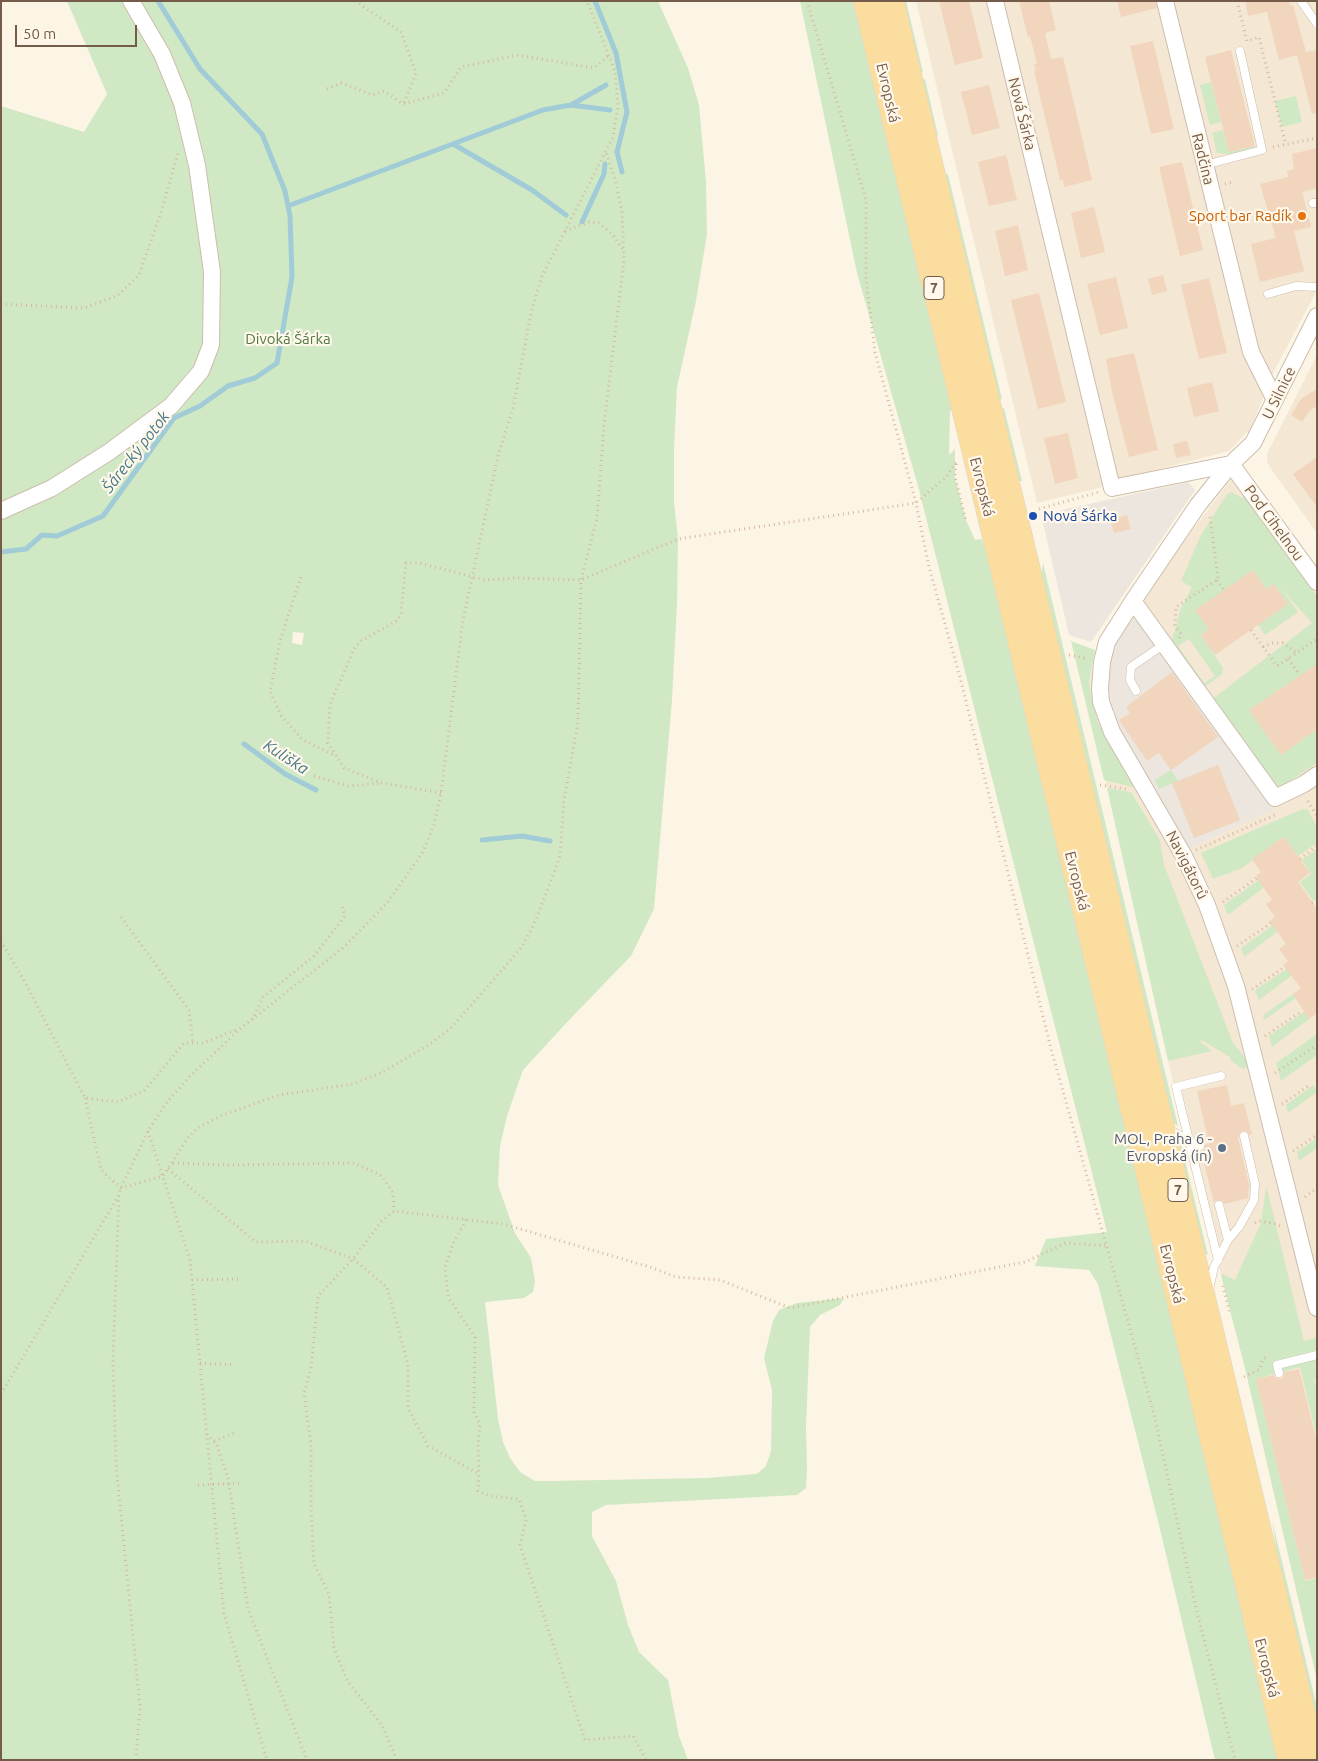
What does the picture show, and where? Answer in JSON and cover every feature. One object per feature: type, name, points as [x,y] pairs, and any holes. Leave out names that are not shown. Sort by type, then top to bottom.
[{"type":"main road","name":"Evropská","points":[[866,1],[1290,1760]]},
{"type":"main road","name":"Evropská","points":[[891,1],[1314,1760]]},
{"type":"street","points":[[1,511],[52,488],[109,452],[171,406],[201,371],[211,345],[212,272],[197,166],[182,103],[162,54],[132,1]]},
{"type":"street","name":"Nová Šárka","points":[[995,1],[1112,488]]},
{"type":"street","name":"Radčina","points":[[1164,1],[1251,352],[1275,400]]},
{"type":"street","name":"U Silnice","points":[[1231,464],[1253,443],[1317,316]]},
{"type":"street","points":[[1112,488],[1231,464]]},
{"type":"street","name":"Pod Cihelnou","points":[[1231,464],[1315,577]]},
{"type":"street","name":"Navigátorů","points":[[1231,464],[1198,505],[1133,601],[1108,642],[1104,652],[1100,676],[1101,702],[1112,732],[1184,856],[1209,911],[1236,986],[1317,1308]]},
{"type":"street","points":[[1133,601],[1275,798],[1304,784],[1317,775]]},
{"type":"lane","points":[[1301,1],[1317,24]]},
{"type":"lane","points":[[1205,165],[1262,150],[1240,51]]},
{"type":"lane","points":[[1268,294],[1296,286],[1317,287]]},
{"type":"lane","points":[[1136,691],[1130,680],[1131,667],[1168,651]]},
{"type":"lane","points":[[1218,1260],[1176,1087],[1221,1076]]},
{"type":"lane","points":[[1162,1125],[1200,1146]]},
{"type":"lane","points":[[1205,1306],[1214,1267],[1228,1240],[1239,1227],[1254,1200],[1255,1184],[1244,1136]]},
{"type":"lane","points":[[1219,1205],[1228,1240]]},
{"type":"lane","points":[[1279,1373],[1277,1365],[1317,1355]]},
{"type":"path","points":[[354,1],[401,32],[416,73],[403,104]]},
{"type":"path","points":[[1,1394],[119,1194],[148,1130],[167,1102],[190,1076],[241,1028],[344,947],[387,903],[423,852],[434,825],[441,793],[463,620],[498,456],[513,408],[531,313],[542,276],[613,137],[618,106],[615,71],[587,1]]},
{"type":"path","points":[[808,1],[866,200],[866,279],[875,352],[916,502],[929,567],[961,681],[1050,1045],[1155,1418],[1196,1608],[1235,1760]]},
{"type":"path","points":[[1237,1],[1247,40],[1259,37],[1286,145]]},
{"type":"path","points":[[327,89],[341,83],[372,95],[384,91],[403,104],[444,94],[461,67],[517,55],[594,68],[609,54]]},
{"type":"path","points":[[1,304],[84,308],[117,296],[139,275],[161,212],[182,137],[189,133]]},
{"type":"path","points":[[1274,148],[1317,138]]},
{"type":"path","points":[[121,1188],[163,1176],[187,1139],[197,1128],[223,1114],[279,1095],[353,1084],[383,1072],[430,1044],[452,1027],[522,948],[536,920],[560,856],[564,800],[578,722],[582,580],[597,518],[604,425],[624,260],[622,212],[615,179],[605,152]]},
{"type":"path","points":[[565,231],[589,222],[599,223],[614,235],[624,251]]},
{"type":"path","points":[[441,793],[382,783],[344,768],[328,743],[330,704],[355,647],[361,641],[398,620],[401,614],[406,563],[418,563],[485,580],[518,578],[582,580],[678,539],[916,502],[947,476],[956,461],[955,478],[966,520]]},
{"type":"path","points":[[1039,508],[1112,488]]},
{"type":"path","points":[[1168,651],[1181,634],[1175,625],[1176,608],[1218,579],[1210,513]]},
{"type":"path","points":[[301,577],[280,641],[270,692],[282,717],[303,740],[337,756]]},
{"type":"path","points":[[1216,580],[1224,590]]},
{"type":"path","points":[[1251,630],[1277,666],[1317,639]]},
{"type":"path","points":[[1264,647],[1272,643],[1283,643],[1297,653]]},
{"type":"path","points":[[1288,659],[1300,675]]},
{"type":"path","points":[[314,776],[348,786],[382,783]]},
{"type":"path","points":[[1300,804],[1312,797]]},
{"type":"path","points":[[1308,800],[1317,816]]},
{"type":"path","points":[[1196,850],[1282,812]]},
{"type":"path","points":[[1300,858],[1317,846]]},
{"type":"path","points":[[1220,905],[1257,878]]},
{"type":"path","points":[[1312,903],[1317,900]]},
{"type":"path","points":[[251,1021],[263,997],[314,956],[345,916],[342,905]]},
{"type":"path","points":[[121,917],[189,1010],[194,1043]]},
{"type":"path","points":[[1237,946],[1271,923]]},
{"type":"path","points":[[1,941],[25,982],[85,1098],[101,1170],[121,1188]]},
{"type":"path","points":[[1252,990],[1285,967]]},
{"type":"path","points":[[1265,1036],[1299,1012]]},
{"type":"path","points":[[85,1098],[118,1102],[144,1091],[184,1043],[203,1043],[241,1028]]},
{"type":"path","points":[[1275,1073],[1317,1045]]},
{"type":"path","points":[[1282,1104],[1308,1086]]},
{"type":"path","points":[[148,1130],[190,1260],[224,1613],[267,1760]]},
{"type":"path","points":[[1293,1150],[1317,1135]]},
{"type":"path","points":[[173,1163],[228,1165],[354,1163],[382,1176],[393,1192],[394,1210]]},
{"type":"path","points":[[168,1169],[256,1242],[305,1241],[354,1259],[387,1287],[408,1365],[408,1408],[428,1446],[479,1474]]},
{"type":"path","points":[[1304,1197],[1317,1188]]},
{"type":"path","points":[[119,1194],[113,1359],[116,1464],[140,1706],[136,1760]]},
{"type":"path","points":[[394,1210],[503,1224],[650,1267],[676,1277],[720,1280],[790,1308],[1025,1262],[1066,1242],[1108,1246]]},
{"type":"path","points":[[394,1210],[382,1221],[354,1259],[318,1296],[311,1368],[304,1394],[311,1444],[311,1509],[314,1564],[329,1594],[334,1648],[348,1682],[382,1725],[396,1760]]},
{"type":"path","points":[[466,1220],[453,1244],[445,1267],[448,1297],[475,1337],[474,1412],[480,1424],[478,1491],[488,1496],[518,1499],[526,1520],[520,1545],[585,1740],[633,1736],[646,1760]]},
{"type":"path","points":[[1239,1227],[1259,1221],[1268,1222],[1299,1236]]},
{"type":"path","points":[[192,1280],[238,1279]]},
{"type":"path","points":[[200,1363],[234,1365]]},
{"type":"path","points":[[214,1441],[235,1433]]},
{"type":"path","points":[[207,1434],[217,1445],[229,1484],[248,1610],[307,1760]]},
{"type":"path","points":[[198,1485],[242,1483]]},
{"type":"shaded area","points":[[916,1],[1317,1],[1317,290],[1272,375],[1251,428],[1229,451],[1121,479],[1099,488],[1037,503]]},
{"type":"shaded area","points":[[1317,355],[1317,533],[1272,470],[1267,462],[1267,454]]},
{"type":"shaded area","points":[[1233,477],[1317,595],[1317,1680],[1245,1368],[1184,1131],[1104,774],[1089,682],[1092,669],[1141,597]]},
{"type":"shaded area","points":[[1188,482],[1195,490],[1091,642],[1069,635],[1042,519],[1044,514]]},
{"type":"shaded area","points":[[1133,613],[1229,742],[1274,809],[1190,848],[1116,721],[1111,698],[1110,672],[1115,646]]},
{"type":"green space","name":"Divoká Šárka","points":[[67,1],[658,1],[688,68],[699,105],[706,182],[707,234],[696,301],[677,387],[674,502],[678,539],[677,604],[672,700],[654,909],[631,956],[523,1070],[507,1116],[500,1146],[498,1185],[515,1233],[531,1258],[535,1281],[533,1292],[524,1298],[485,1302],[498,1419],[503,1442],[510,1458],[520,1472],[535,1481],[550,1481],[706,1478],[757,1474],[766,1466],[771,1451],[772,1390],[764,1358],[773,1321],[779,1310],[797,1303],[844,1298],[840,1305],[820,1315],[810,1327],[806,1427],[806,1488],[797,1495],[606,1505],[592,1512],[592,1536],[616,1581],[628,1625],[639,1652],[668,1680],[679,1736],[688,1760],[1,1760],[1,519],[39,502],[34,487],[16,499],[1,504],[1,106],[84,132],[107,94]],"holes":[[[293,632],[304,633],[302,645],[292,643]]]},
{"type":"green space","points":[[800,1],[856,1],[953,410],[950,411],[949,455],[955,449],[955,478],[966,520],[975,540],[981,539],[989,554],[1279,1760],[1215,1760],[1158,1521],[1098,1284],[1089,1270],[1035,1266],[1046,1239],[1107,1232],[918,486],[857,273]]},
{"type":"green space","points":[[902,1],[906,1],[923,72],[919,73]]},
{"type":"green space","points":[[925,79],[938,135],[935,136],[922,80]]},
{"type":"green space","points":[[1211,82],[1221,122],[1210,125],[1200,85]]},
{"type":"green space","points":[[1296,96],[1302,122],[1282,127],[1275,101]]},
{"type":"green space","points":[[1223,130],[1229,152],[1255,146],[1256,148],[1230,154],[1217,153],[1212,133]]},
{"type":"green space","points":[[944,174],[948,174],[1002,399],[998,400]]},
{"type":"green space","points":[[1004,408],[1022,481],[1018,481],[1000,409]]},
{"type":"green space","points":[[1232,492],[1242,498],[1244,495],[1317,596],[1317,664],[1250,711],[1281,755],[1317,729],[1317,763],[1279,788],[1271,785],[1211,700],[1312,623],[1281,588],[1298,612],[1265,635],[1258,625],[1288,604],[1274,584],[1266,589],[1196,610],[1209,629],[1201,635],[1223,668],[1222,674],[1203,688],[1171,643],[1181,608],[1192,587],[1181,581],[1200,537],[1227,494]],"holes":[[[1189,639],[1215,676],[1204,683],[1178,646]]]},
{"type":"green space","points":[[1043,563],[1178,1126],[1172,1122],[1041,577]]},
{"type":"green space","points":[[1071,641],[1095,650],[1089,682],[1098,723],[1136,788],[1104,780]]},
{"type":"green space","points":[[1171,770],[1178,781],[1159,789],[1154,780]]},
{"type":"green space","points":[[1107,788],[1131,792],[1160,840],[1164,865],[1233,1043],[1251,1065],[1243,1069],[1230,1060],[1231,1058],[1202,1040],[1200,1042],[1212,1051],[1168,1061]]},
{"type":"green space","points":[[1303,809],[1308,810],[1317,827],[1317,843],[1298,856],[1284,837],[1242,868],[1213,879],[1201,853]]},
{"type":"green space","points":[[1317,849],[1317,898],[1313,901],[1300,882],[1311,874],[1302,860]]},
{"type":"green space","points":[[1263,877],[1268,884],[1228,915],[1224,905]]},
{"type":"green space","points":[[1277,922],[1281,929],[1244,957],[1241,948]]},
{"type":"green space","points":[[1290,967],[1295,973],[1259,1000],[1255,990]]},
{"type":"green space","points":[[1293,994],[1296,998],[1264,1020],[1263,1015]]},
{"type":"green space","points":[[1304,1012],[1309,1019],[1272,1047],[1269,1036]]},
{"type":"green space","points":[[1317,1034],[1317,1055],[1281,1081],[1276,1063]]},
{"type":"green space","points":[[1313,1085],[1317,1092],[1288,1113],[1286,1105]]},
{"type":"green space","points":[[1317,1138],[1317,1148],[1299,1161],[1297,1152]]},
{"type":"green space","points":[[1177,1144],[1181,1144],[1208,1255],[1204,1253]]},
{"type":"green space","points":[[1266,1188],[1304,1341],[1316,1338],[1317,1340],[1317,1378],[1314,1380],[1317,1391],[1317,1438],[1300,1367],[1256,1379],[1305,1581],[1317,1578],[1317,1680],[1245,1368],[1221,1275],[1223,1274],[1235,1280],[1261,1223]]},
{"type":"green space","points":[[1272,1520],[1317,1707],[1317,1724],[1278,1560]]},
{"type":"building","points":[[939,1],[969,1],[983,58],[955,65]]},
{"type":"building","points":[[1019,1],[1049,1],[1056,30],[1045,33],[1051,59],[1063,57],[1092,180],[1064,187],[1063,180],[1060,180],[1034,71],[1036,71],[1034,64],[1037,63]]},
{"type":"building","points":[[1117,1],[1155,1],[1157,8],[1121,17]]},
{"type":"building","points":[[1245,1],[1289,1],[1290,6],[1293,5],[1306,52],[1302,53],[1317,50],[1317,113],[1312,114],[1297,55],[1279,60],[1267,12],[1248,16]]},
{"type":"building","points":[[1153,41],[1174,129],[1151,134],[1130,46]]},
{"type":"building","points":[[1231,50],[1255,146],[1229,152],[1205,57]]},
{"type":"building","points":[[989,85],[1000,128],[972,135],[961,92]]},
{"type":"building","points":[[1317,148],[1317,188],[1302,192],[1311,227],[1294,231],[1304,271],[1260,282],[1251,244],[1276,238],[1260,184],[1288,177],[1287,171],[1294,169],[1292,154]]},
{"type":"building","points":[[1006,155],[1017,200],[989,206],[978,162]]},
{"type":"building","points":[[1182,162],[1203,250],[1180,256],[1159,167]]},
{"type":"building","points":[[1094,207],[1105,252],[1081,258],[1071,213]]},
{"type":"building","points":[[1018,225],[1028,270],[1005,276],[995,231]]},
{"type":"building","points":[[1163,275],[1167,291],[1152,295],[1148,279]]},
{"type":"building","points":[[1116,277],[1128,328],[1100,335],[1087,284]]},
{"type":"building","points":[[1209,278],[1227,353],[1199,359],[1181,285]]},
{"type":"building","points":[[1039,293],[1066,402],[1038,409],[1011,300]]},
{"type":"building","points":[[1134,353],[1158,450],[1129,457],[1112,392],[1106,359]]},
{"type":"building","points":[[1212,382],[1219,411],[1194,417],[1187,388]]},
{"type":"building","points":[[1317,389],[1317,406],[1310,410],[1302,422],[1291,415],[1301,399]]},
{"type":"building","points":[[1068,433],[1078,478],[1055,484],[1044,438]]},
{"type":"building","points":[[1187,441],[1191,455],[1176,458],[1173,444]]},
{"type":"building","points":[[1317,457],[1317,507],[1293,474]]},
{"type":"building","points":[[1127,515],[1131,529],[1114,533],[1110,520]]},
{"type":"building","points":[[1253,570],[1266,589],[1274,584],[1288,604],[1215,655],[1201,635],[1209,629],[1195,610]]},
{"type":"building","points":[[1317,664],[1317,729],[1281,755],[1249,710]]},
{"type":"building","points":[[1172,672],[1218,737],[1171,770],[1159,753],[1147,761],[1119,720],[1130,713],[1126,707]]},
{"type":"building","points":[[1218,765],[1240,820],[1194,838],[1172,783]]},
{"type":"building","points":[[1284,837],[1310,873],[1298,882],[1317,909],[1317,1013],[1309,1019],[1293,994],[1301,988],[1283,965],[1288,961],[1279,949],[1286,944],[1270,921],[1275,917],[1266,904],[1272,900],[1256,876],[1261,872],[1252,859]]},
{"type":"building","points":[[1227,1085],[1231,1106],[1244,1103],[1252,1134],[1249,1135],[1246,1131],[1242,1131],[1238,1138],[1249,1184],[1248,1198],[1225,1204],[1220,1200],[1214,1203],[1201,1151],[1205,1149],[1205,1145],[1209,1144],[1197,1091]]},
{"type":"building","points":[[1299,1369],[1317,1442],[1317,1577],[1305,1580],[1256,1379],[1274,1375],[1280,1379],[1283,1377],[1284,1372]]},
{"type":"waterway","name":"Šárecký potok","points":[[1,552],[26,549],[42,535],[57,536],[103,516],[174,418],[200,406],[228,386],[255,378],[277,363],[292,277],[290,216],[285,191],[262,134],[200,69],[158,1]]},
{"type":"waterway","points":[[595,1],[616,53],[627,112],[617,152],[622,172]]},
{"type":"waterway","points":[[288,206],[543,110],[571,105],[606,85]]},
{"type":"waterway","points":[[571,105],[610,110]]},
{"type":"waterway","points":[[453,144],[532,190],[566,215]]},
{"type":"waterway","points":[[582,222],[604,174],[605,164]]},
{"type":"waterway","name":"Kuliška","points":[[244,744],[285,774],[316,790]]},
{"type":"waterway","points":[[482,840],[522,836],[550,841]]},
{"type":"place","name":"Sport bar Radík","points":[[1302,216]]},
{"type":"place","name":"Nová Šárka","points":[[1033,516]]},
{"type":"place","name":"MOL, Praha 6 - Evropská (in)","points":[[1222,1148]]}]
